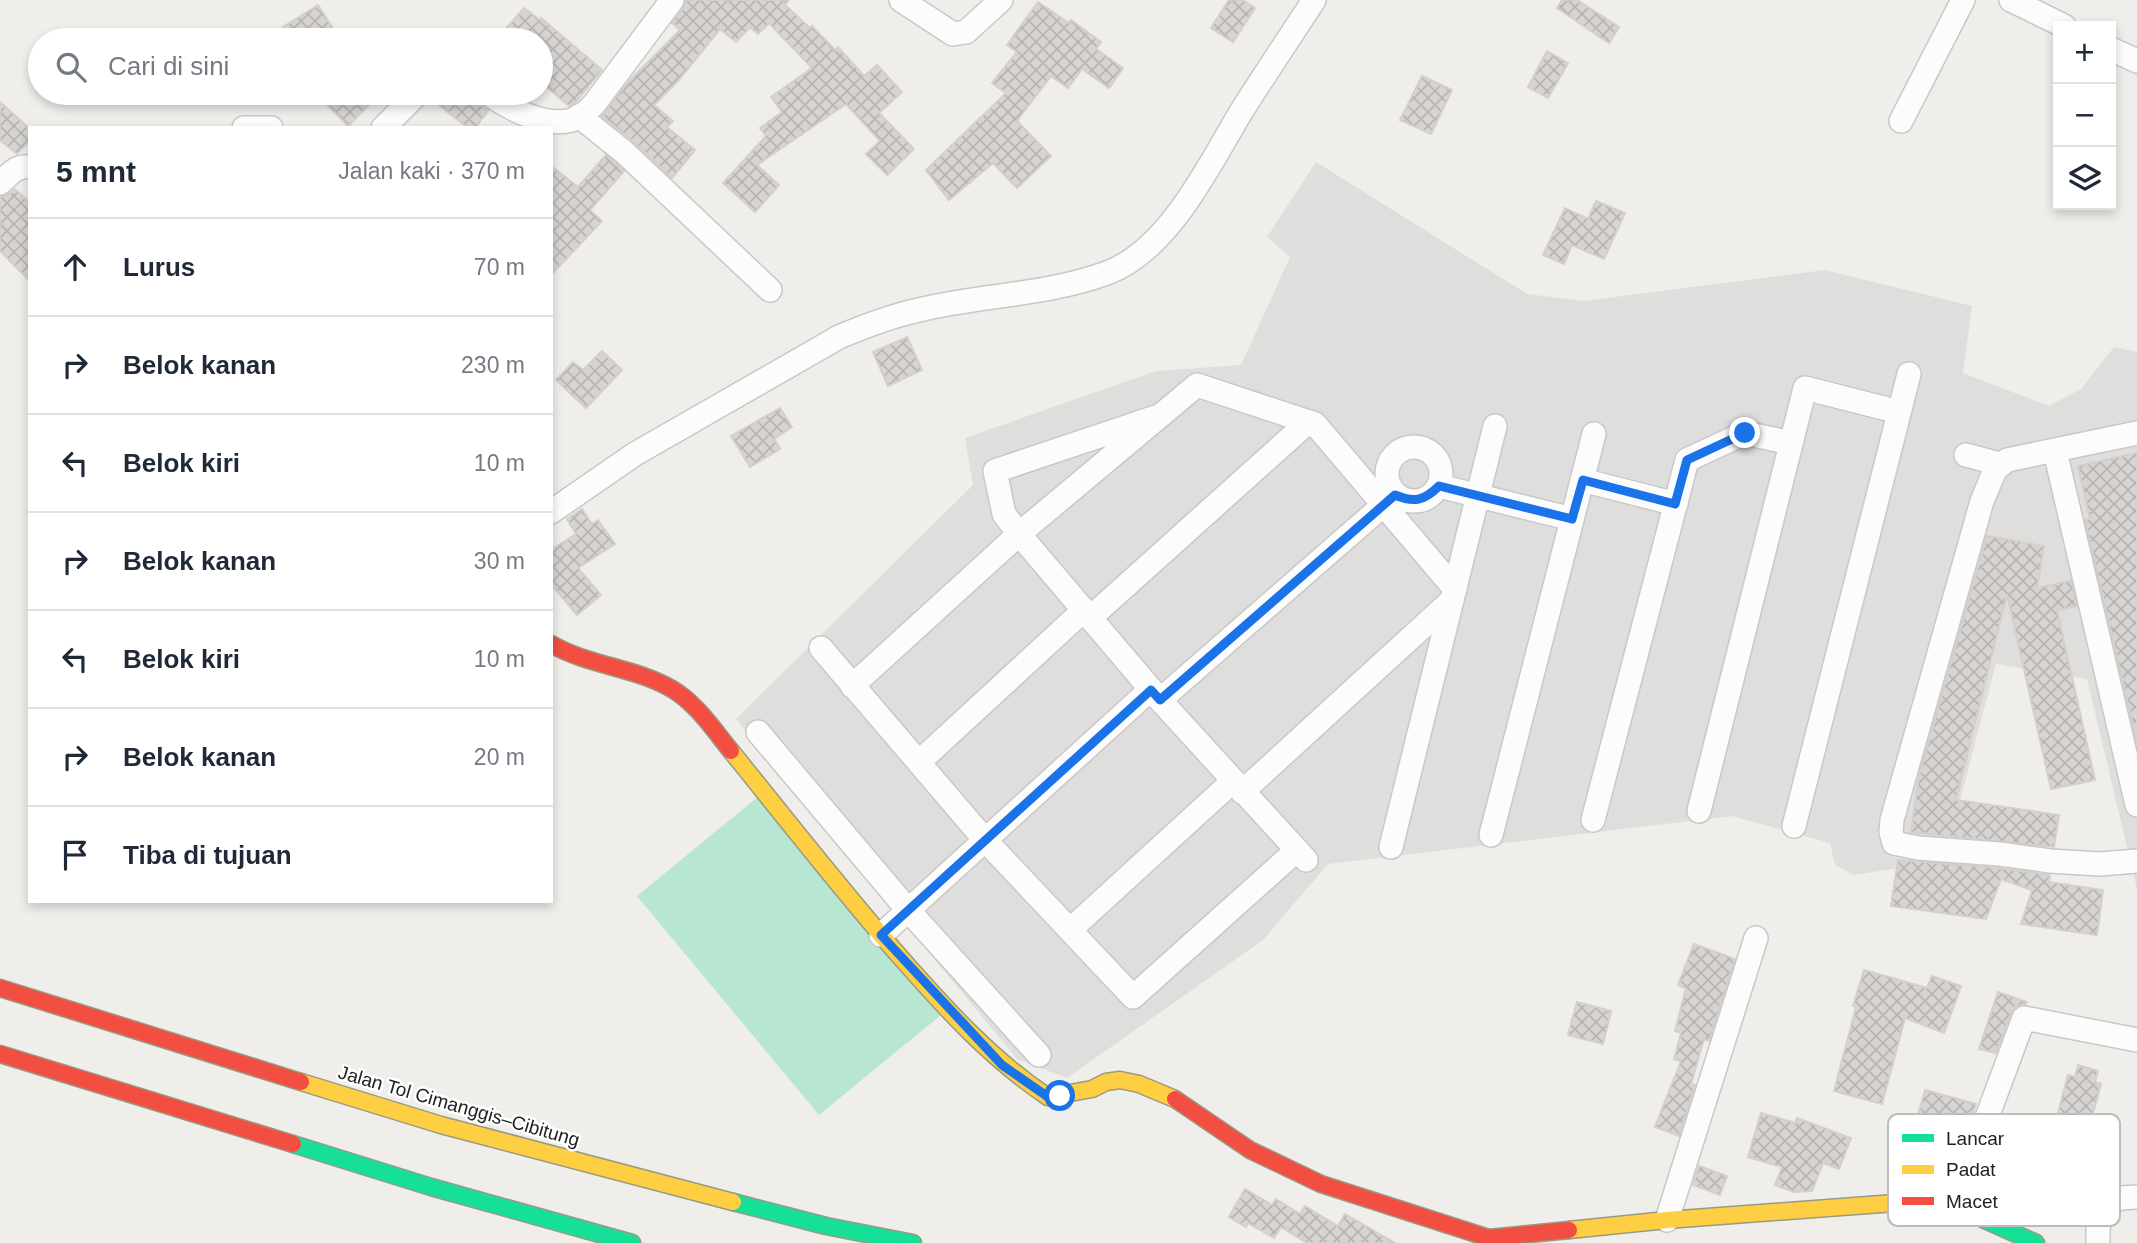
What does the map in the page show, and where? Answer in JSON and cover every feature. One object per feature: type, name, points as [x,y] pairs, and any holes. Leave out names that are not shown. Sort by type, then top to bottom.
[{"type":"main road","points":[[553,645],[573,656],[654,682],[686,700],[881,935],[1002,1065],[1054,1096],[1092,1089],[1106,1082],[1120,1080],[1154,1088],[1169,1095],[1250,1150],[1287,1169],[1321,1184],[1489,1238],[1667,1220],[1888,1204]]},
{"type":"main road","name":"Jalan Tol Cimanggis–Cibitung","points":[[0,988],[441,1125],[826,1226],[913,1243]]},
{"type":"main road","points":[[0,1054],[431,1187],[632,1243]]},
{"type":"main road","points":[[1998,1226],[2036,1243]]},
{"type":"street","points":[[506,105],[532,117],[560,121],[579,117],[595,103],[672,0]]},
{"type":"street","points":[[901,0],[953,34],[966,32],[1001,0]]},
{"type":"street","points":[[553,511],[635,454],[839,337],[886,318],[922,309],[1072,283],[1126,265],[1152,245],[1182,206],[1314,0]]},
{"type":"street","points":[[1901,121],[1964,0]]},
{"type":"street","points":[[2011,0],[2054,21]]},
{"type":"street","points":[[2116,51],[2137,61]]},
{"type":"street","points":[[385,126],[406,105]]},
{"type":"street","points":[[579,117],[624,152],[769,290]]},
{"type":"street","points":[[0,183],[15,169],[28,167]]},
{"type":"street","points":[[1794,826],[1909,374]]},
{"type":"street","points":[[852,686],[1019,534],[1197,384],[1315,424],[1390,500],[1453,594]]},
{"type":"street","points":[[1699,811],[1805,388],[1899,412]]},
{"type":"street","points":[[821,648],[985,840],[1133,998],[1301,855],[1155,695],[1004,514],[995,471],[1159,416]]},
{"type":"street","points":[[919,762],[1308,422]]},
{"type":"street","points":[[1391,847],[1495,426]]},
{"type":"street","points":[[1594,820],[1687,460],[1745,433],[1791,443]]},
{"type":"street","points":[[1966,455],[2000,464],[2030,454],[2055,452],[2137,433]]},
{"type":"street","points":[[1491,835],[1594,434]]},
{"type":"street","points":[[881,935],[985,840],[1390,500],[1411,501],[1427,498],[1439,486],[1442,469],[1433,453],[1417,446],[1399,449],[1388,463],[1386,480],[1390,500]]},
{"type":"street","points":[[2055,452],[2137,805]]},
{"type":"street","points":[[2000,464],[1990,478],[1982,501],[1891,832],[1895,843],[1918,848],[2050,861],[2100,864],[2137,862]]},
{"type":"street","points":[[1583,480],[1675,504]]},
{"type":"street","points":[[1439,486],[1572,519]]},
{"type":"street","points":[[1069,930],[1238,786],[1453,594]]},
{"type":"street","points":[[553,666],[573,656]]},
{"type":"street","points":[[758,732],[908,910],[1040,1055]]},
{"type":"street","points":[[1667,1220],[1756,938]]},
{"type":"street","points":[[1988,1114],[2024,1018],[2137,1040]]},
{"type":"shaded area","points":[[1316,162],[1527,294],[1584,301],[1825,270],[1972,306],[1963,373],[2049,406],[2081,389],[2114,347],[2137,352],[2137,889],[2087,679],[1996,664],[1944,861],[1854,875],[1835,865],[1830,843],[1732,816],[1328,864],[1263,940],[1067,1078],[1017,1059],[736,719],[973,485],[965,438],[1156,371],[1241,365],[1290,257],[1267,237]]},
{"type":"green space","points":[[759,796],[941,1015],[819,1115],[637,896]]},
{"type":"building","points":[[686,0],[789,0],[785,5],[810,28],[812,26],[835,50],[838,47],[864,76],[877,65],[902,92],[879,113],[914,149],[887,175],[866,154],[880,141],[846,104],[757,165],[779,185],[755,212],[723,183],[766,136],[760,128],[782,112],[771,97],[812,68],[769,23],[758,34],[750,27],[736,42],[720,29],[678,81],[654,105],[673,121],[667,127],[695,150],[672,178],[602,116],[629,81],[680,30],[672,23]]},
{"type":"building","points":[[1229,0],[1243,0],[1255,8],[1233,42],[1211,28]]},
{"type":"building","points":[[1562,0],[1577,0],[1619,27],[1609,43],[1557,8]]},
{"type":"building","points":[[1038,2],[1069,23],[1071,20],[1101,42],[1096,49],[1123,68],[1109,88],[1082,69],[1068,88],[1051,76],[1017,121],[1051,156],[1017,188],[993,163],[949,200],[926,170],[1006,93],[992,83],[1017,52],[1007,45]]},
{"type":"building","points":[[318,5],[333,28],[284,28]]},
{"type":"building","points":[[524,8],[553,28],[506,28]]},
{"type":"building","points":[[553,28],[602,70],[575,103],[569,106],[553,92]]},
{"type":"building","points":[[1547,51],[1568,63],[1548,98],[1528,87]]},
{"type":"building","points":[[1422,76],[1452,90],[1431,134],[1400,120]]},
{"type":"building","points":[[0,102],[28,127],[28,142],[17,154],[0,140]]},
{"type":"building","points":[[328,105],[369,105],[348,126]]},
{"type":"building","points":[[439,105],[480,105],[488,111],[477,126],[465,126]]},
{"type":"building","points":[[606,155],[624,171],[590,210],[602,221],[553,273],[553,168],[578,187]]},
{"type":"building","points":[[15,189],[28,201],[28,279],[0,251],[0,197]]},
{"type":"building","points":[[1596,201],[1625,213],[1604,259],[1572,245],[1564,264],[1543,255],[1565,208],[1588,219]]},
{"type":"building","points":[[907,337],[922,370],[888,386],[873,352]]},
{"type":"building","points":[[602,351],[622,370],[586,408],[556,380],[573,362],[583,370]]},
{"type":"building","points":[[780,408],[792,427],[774,439],[780,449],[750,467],[731,436]]},
{"type":"building","points":[[2137,453],[2137,743],[2085,520],[2090,519],[2078,466]]},
{"type":"building","points":[[582,509],[592,524],[598,520],[615,544],[578,568],[601,595],[577,615],[553,586],[553,549],[576,534],[567,519]]},
{"type":"building","points":[[1987,536],[2044,546],[2037,588],[2071,581],[2077,606],[2057,610],[2095,780],[2051,789],[2007,594],[1956,800],[2059,815],[2054,847],[1911,832],[1919,776]]},
{"type":"building","points":[[1898,860],[2050,875],[2049,882],[2103,890],[2097,935],[2021,924],[2032,890],[2001,879],[1986,919],[1891,906]]},
{"type":"building","points":[[1694,944],[1735,959],[1709,1041],[1704,1039],[1691,1084],[1695,1085],[1679,1136],[1655,1127],[1681,1061],[1674,1059],[1681,1033],[1675,1031],[1686,988],[1678,985]]},
{"type":"building","points":[[1864,970],[1927,988],[1932,976],[1961,986],[1944,1033],[1905,1018],[1882,1104],[1834,1091]]},
{"type":"building","points":[[1998,992],[2027,1002],[2015,1007],[2011,1013],[1996,1053],[1979,1049]]},
{"type":"building","points":[[1577,1002],[1611,1011],[1603,1044],[1568,1035]]},
{"type":"building","points":[[2078,1065],[2098,1071],[2095,1082],[2101,1084],[2093,1114],[2058,1113],[2068,1075],[2075,1077]]},
{"type":"building","points":[[1925,1090],[1976,1104],[1973,1114],[1918,1114]]},
{"type":"building","points":[[1761,1113],[1795,1123],[1797,1118],[1851,1138],[1839,1169],[1823,1163],[1812,1191],[1794,1192],[1775,1185],[1782,1167],[1748,1157]]},
{"type":"building","points":[[1699,1166],[1727,1176],[1720,1195],[1693,1185]]},
{"type":"building","points":[[1245,1189],[1272,1205],[1276,1199],[1300,1214],[1305,1206],[1338,1226],[1345,1214],[1395,1243],[1307,1243],[1281,1227],[1274,1238],[1248,1223],[1246,1227],[1229,1217]]},
{"type":"traffic: fast","points":[[293,1144],[431,1187],[632,1243]]},
{"type":"traffic: fast","points":[[733,1202],[826,1226],[913,1243]]},
{"type":"traffic: fast","points":[[1998,1226],[2036,1243]]},
{"type":"traffic: slow","points":[[731,751],[918,977],[970,1032],[1027,1082],[1048,1097],[1092,1089],[1106,1082],[1120,1080],[1139,1084],[1175,1099]]},
{"type":"traffic: slow","points":[[301,1082],[441,1125],[733,1202]]},
{"type":"traffic: slow","points":[[1569,1230],[1888,1204]]},
{"type":"traffic: jam","points":[[553,645],[672,689],[697,709],[731,751]]},
{"type":"traffic: jam","points":[[0,988],[301,1082]]},
{"type":"traffic: jam","points":[[0,1054],[293,1144]]},
{"type":"traffic: jam","points":[[1175,1099],[1250,1150],[1321,1184],[1489,1238],[1569,1230]]},
{"type":"route","points":[[1060,1096],[1048,1097],[1002,1065],[881,935],[1151,690],[1160,700],[1395,495],[1411,501],[1427,498],[1439,486],[1572,519],[1583,480],[1675,504],[1687,460],[1745,433]]}]
